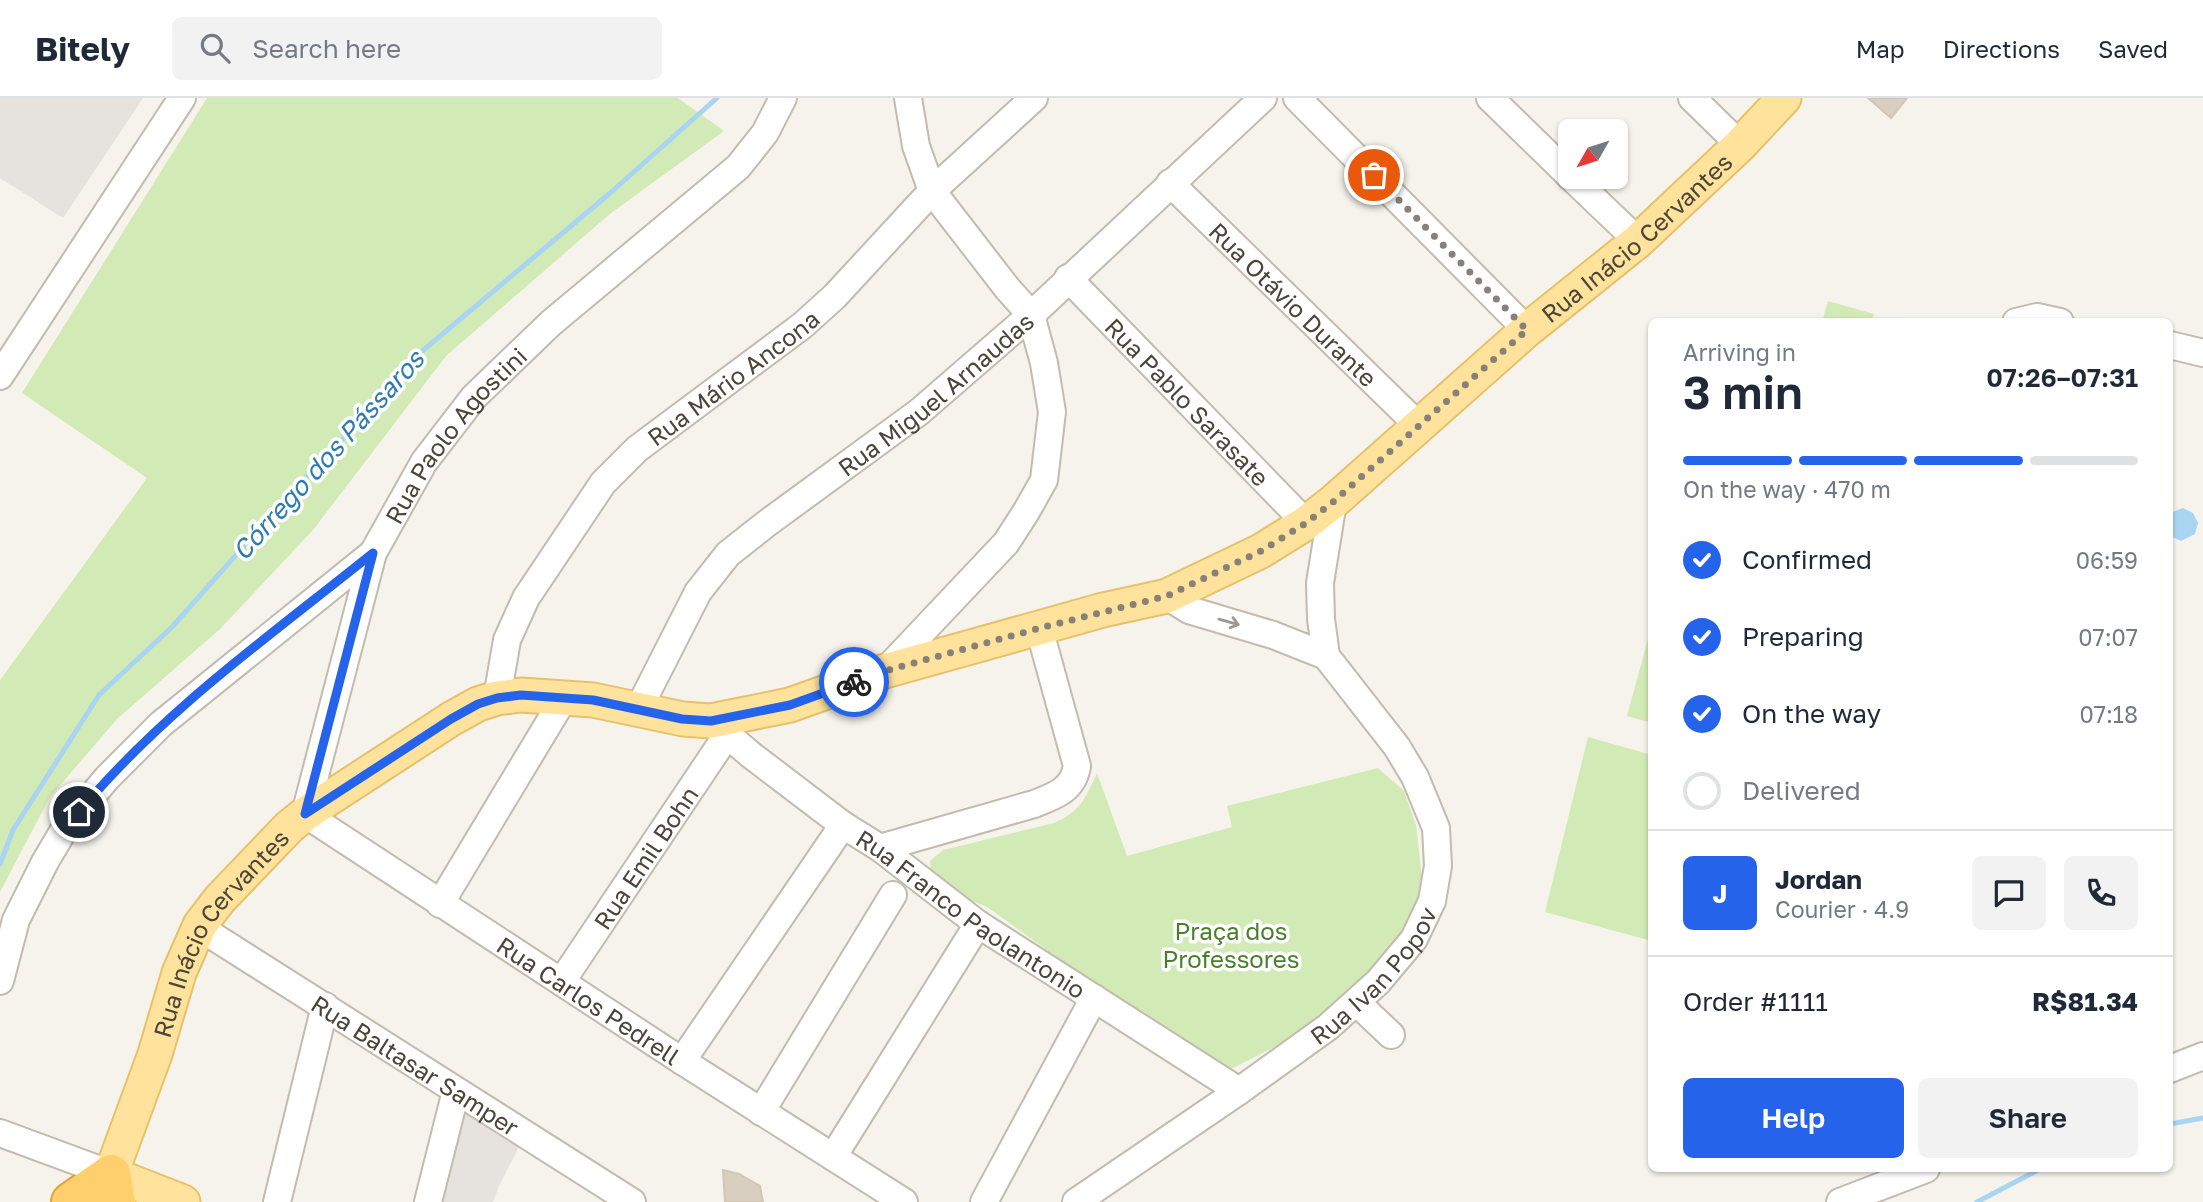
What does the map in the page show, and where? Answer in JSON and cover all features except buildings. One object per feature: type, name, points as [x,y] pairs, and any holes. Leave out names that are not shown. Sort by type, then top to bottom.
[{"type":"highway","points":[[71,1202],[113,1188]]},
{"type":"main road","name":"Rua Inácio Cervantes","points":[[113,1188],[179,973],[200,925],[220,899],[289,827],[305,814],[451,719],[478,704],[497,698],[521,695],[593,700],[719,728],[885,671],[1167,596],[1261,551],[1306,523],[1333,502],[1527,330],[1638,242],[1740,145],[1784,98]]},
{"type":"main road","points":[[113,1188],[183,1202]]},
{"type":"street","points":[[0,376],[182,98]]},
{"type":"street","name":"Rua Paolo Agostini","points":[[0,981],[16,920],[45,862],[65,828],[107,778],[161,724],[373,553],[424,462],[474,397],[551,323],[738,167],[765,133],[783,98]]},
{"type":"street","points":[[885,671],[1006,543],[1026,512],[1044,480],[1052,412],[1044,363],[1031,315],[932,191],[916,146],[908,98]]},
{"type":"street","name":"Rua Mário Ancona","points":[[497,698],[507,640],[514,622],[526,598],[603,483],[637,449],[803,325],[835,296],[932,191],[1034,98]]},
{"type":"street","name":"Rua Miguel Arnaudas","points":[[638,710],[698,592],[728,554],[919,412],[1031,315],[1263,98]]},
{"type":"street","points":[[1297,98],[1527,330]]},
{"type":"street","points":[[1490,98],[1558,164]]},
{"type":"street","points":[[1692,98],[1740,145]]},
{"type":"street","name":"Rua Otávio Durante","points":[[1170,183],[1419,426]]},
{"type":"street","points":[[1583,189],[1638,242]]},
{"type":"street","name":"Rua Pablo Sarasate","points":[[1068,278],[1306,523]]},
{"type":"street","points":[[2173,346],[2203,353]]},
{"type":"street","points":[[1167,596],[1189,610],[1273,635],[1326,656],[1320,583],[1333,502]]},
{"type":"street","points":[[305,814],[373,553]]},
{"type":"street","points":[[880,848],[1034,804],[1058,795],[1070,786],[1077,766],[1040,628]]},
{"type":"street","name":"Rua Ivan Popov","points":[[1076,1202],[1328,1027],[1378,982],[1414,939],[1432,901],[1438,866],[1436,828],[1415,777],[1397,747],[1326,656]]},
{"type":"street","points":[[440,904],[564,698]]},
{"type":"street","name":"Rua Franco Paolantonio","points":[[719,728],[978,924],[1239,1091]]},
{"type":"street","name":"Rua Emil Bohn","points":[[562,981],[719,728]]},
{"type":"street","name":"Rua Carlos Pedrell","points":[[305,814],[833,1157],[879,1193],[904,1202]]},
{"type":"street","points":[[682,1061],[844,825]]},
{"type":"street","points":[[761,1112],[893,895]]},
{"type":"street","points":[[833,1157],[978,924]]},
{"type":"street","name":"Rua Baltasar Samper","points":[[200,925],[216,938],[632,1202]]},
{"type":"street","points":[[984,1202],[1094,998]]},
{"type":"street","points":[[1356,1002],[1391,1035]]},
{"type":"street","points":[[277,1202],[325,1006]]},
{"type":"street","points":[[2173,1068],[2203,1056]]},
{"type":"street","points":[[428,1202],[456,1091]]},
{"type":"street","points":[[0,1133],[113,1188]]},
{"type":"street","points":[[1840,1202],[1918,1172]]},
{"type":"shaded area","points":[[0,98],[143,98],[63,218],[0,178]]},
{"type":"shaded area","points":[[469,1107],[522,1141],[493,1202],[443,1202],[463,1117]]},
{"type":"green space","points":[[207,98],[678,98],[724,131],[611,213],[446,356],[313,530],[220,629],[117,719],[50,797],[0,892],[0,680],[147,478],[22,393]]},
{"type":"green space","points":[[1828,301],[1874,314],[1873,318],[1823,318]]},
{"type":"green space","points":[[1648,639],[1648,722],[1627,716]]},
{"type":"green space","points":[[1588,737],[1648,754],[1648,940],[1545,912]]},
{"type":"green space","name":"Praça dos Professores","points":[[1378,768],[1404,791],[1416,825],[1423,887],[1387,967],[1314,1027],[1221,1074],[987,907],[961,896],[931,875],[930,861],[943,850],[1054,823],[1070,814],[1081,803],[1097,773],[1127,856],[1232,827],[1227,806]]},
{"type":"water","points":[[2183,508],[2193,513],[2198,523],[2195,534],[2181,541],[2173,537],[2173,512]]},
{"type":"waterway","name":"Córrego dos Pássaros","points":[[0,864],[13,830],[99,695],[172,627],[283,502],[363,418],[414,358],[609,194],[717,98]]},
{"type":"waterway","points":[[2173,1123],[2203,1118]]},
{"type":"waterway","points":[[1977,1202],[2034,1172]]},
{"type":"way so far","points":[[854,682],[1103,610],[1167,596],[1261,551],[1306,523],[1333,502],[1527,330],[1374,175]]},
{"type":"route","points":[[79,812],[107,778],[161,724],[373,553],[305,814],[451,719],[478,704],[497,698],[521,695],[593,700],[682,719],[711,721],[790,705],[854,682]]}]
